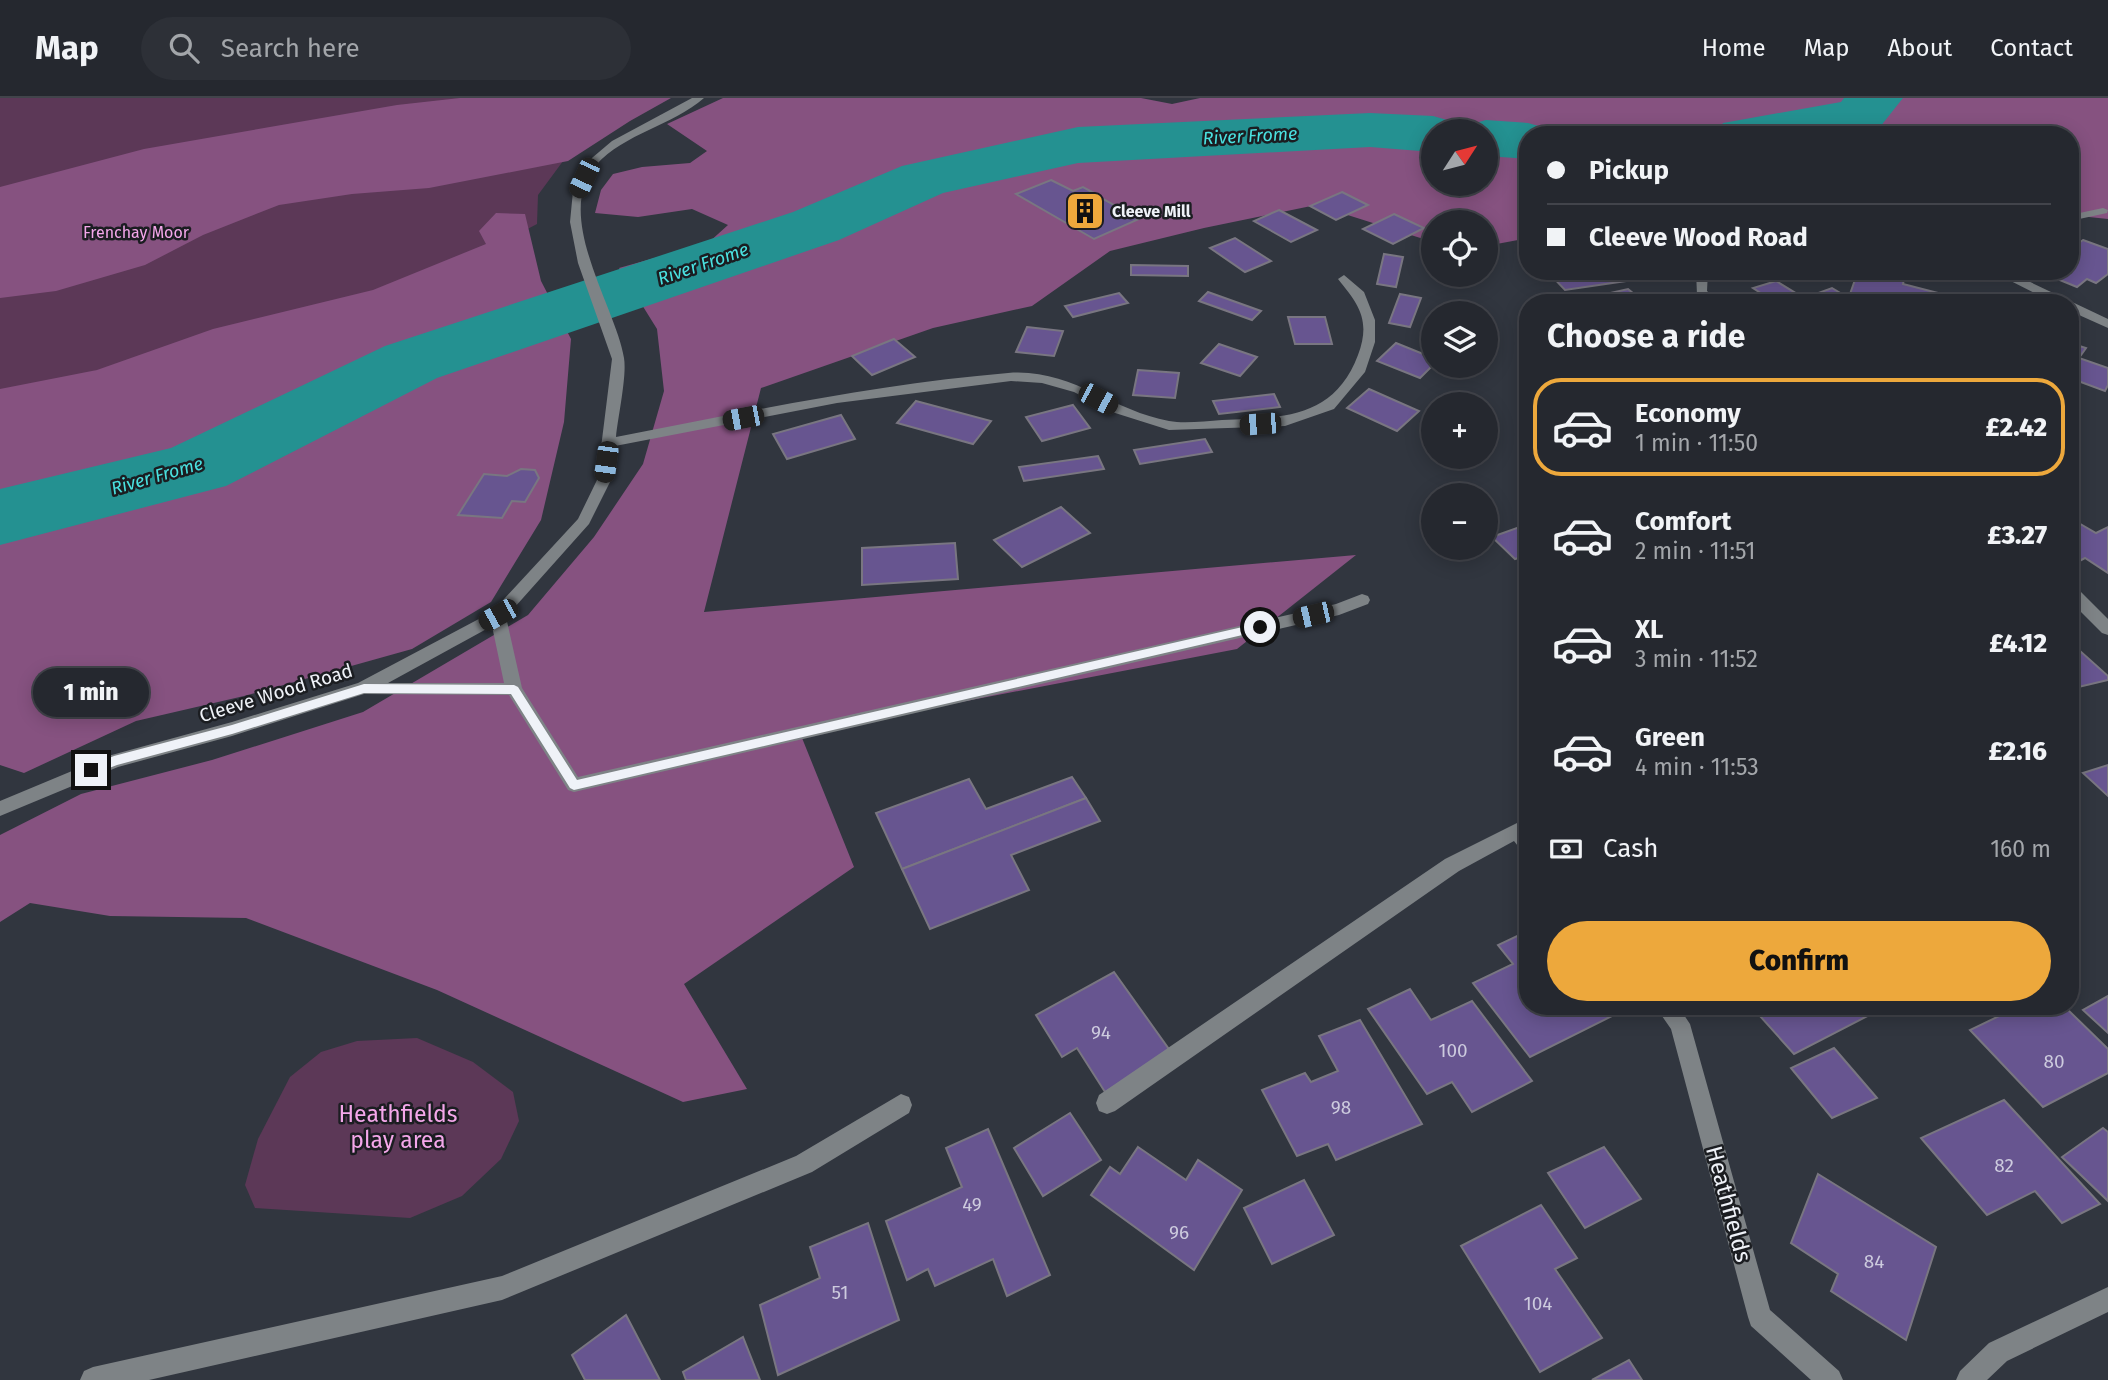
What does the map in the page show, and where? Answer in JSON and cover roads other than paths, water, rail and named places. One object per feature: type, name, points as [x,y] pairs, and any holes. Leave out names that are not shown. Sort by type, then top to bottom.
[{"type":"street","name":"Cleeve Wood Road","points":[[0,809],[114,761],[232,729],[364,688],[498,615],[584,521],[604,480],[618,359],[584,263],[576,222],[578,191],[590,165],[616,143],[699,98]]},
{"type":"street","points":[[2079,216],[2103,211]]},
{"type":"street","points":[[609,443],[837,400],[1011,377],[1043,379],[1079,388],[1117,409],[1169,426],[1285,422],[1329,407],[1358,372],[1369,342],[1370,320],[1360,295],[1343,279]]},
{"type":"street","points":[[2016,280],[2045,294]]},
{"type":"street","points":[[2079,310],[2108,324]]},
{"type":"street","points":[[498,615],[514,690],[574,785],[1326,612],[1362,600]]},
{"type":"street","points":[[2079,602],[2108,629]]},
{"type":"street","points":[[364,688],[514,690]]},
{"type":"street","points":[[1107,1103],[1452,865],[1519,835]]},
{"type":"street","name":"Heathfields","points":[[1672,1015],[1680,1024],[1760,1317],[1830,1380]]},
{"type":"street","points":[[93,1380],[502,1287],[804,1164],[901,1105]]},
{"type":"street","points":[[1969,1380],[1998,1352],[2108,1299]]},
{"type":"waterway","name":"River Frome","points":[[1809,126],[1860,115],[1875,98]]},
{"type":"waterway","name":"River Frome","points":[[0,517],[197,468],[411,362],[816,226],[924,179],[1078,145],[1370,130],[1421,133]]},
{"type":"waterway","name":"River Frome","points":[[1498,139],[1519,140]]},
{"type":"place","name":"Cleeve Mill","points":[[1085,211]]},
{"type":"park label","name":"Frenchay Moor","points":[[136,232]]},
{"type":"park label","name":"Heathfields play area","points":[[398,1127]]}]
